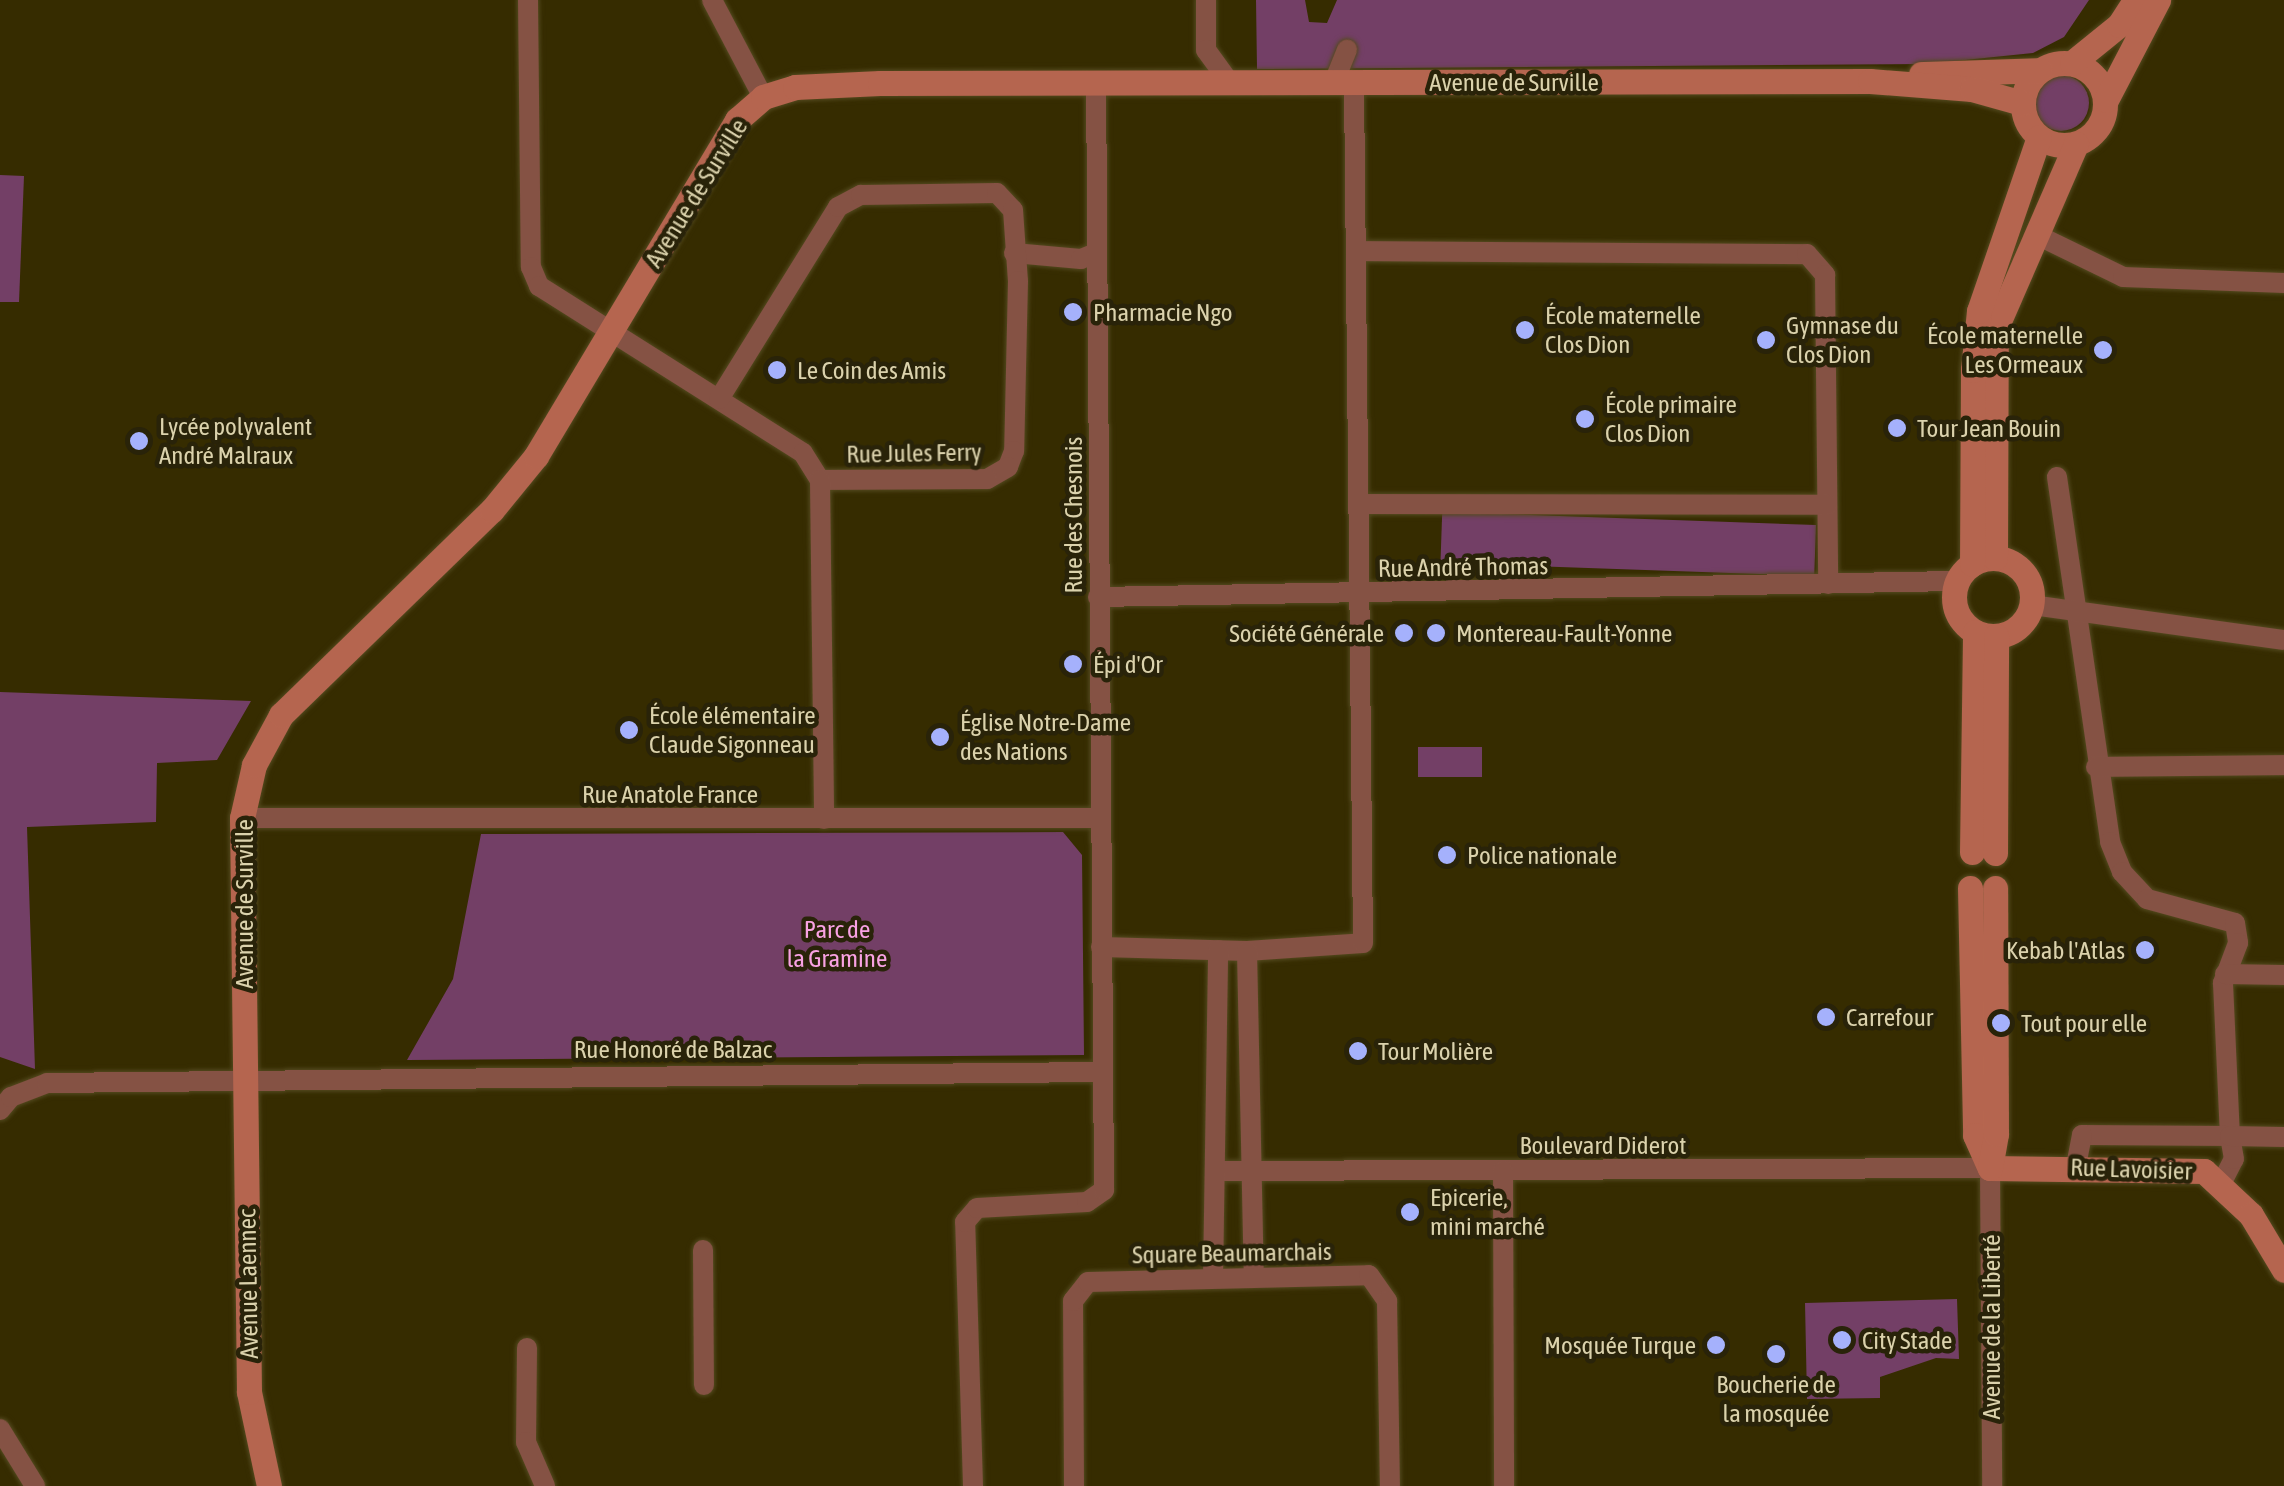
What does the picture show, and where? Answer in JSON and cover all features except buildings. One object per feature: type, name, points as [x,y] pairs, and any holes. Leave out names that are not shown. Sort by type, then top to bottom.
[{"type":"street","points":[[528,0],[531,266],[551,299],[804,453],[820,480]]},
{"type":"street","points":[[712,0],[763,97]]},
{"type":"street","points":[[1206,0],[1206,50],[1230,83]]},
{"type":"street","name":"Avenue de Surville","points":[[1870,81],[1971,68],[2040,70],[2072,63],[2119,25],[2135,0]]},
{"type":"street","points":[[1975,568],[2020,568],[2032,605],[2019,626],[1985,634],[1958,615],[1975,568],[1996,328],[2076,144],[2099,127],[2106,100],[2158,0]]},
{"type":"street","points":[[1101,948],[1247,951],[1363,942],[1356,252],[1344,82],[1347,50]]},
{"type":"street","points":[[2072,63],[2095,76],[2106,100]]},
{"type":"street","points":[[1975,568],[1972,370],[1980,311],[2039,137],[2022,103],[2040,70]]},
{"type":"street","name":"Avenue de Surville","points":[[245,1080],[242,818],[261,746],[281,715],[492,510],[536,456],[738,120],[763,97],[795,87],[868,84],[1870,81],[1972,89],[2022,103]]},
{"type":"street","name":"Rue des Chesnois","points":[[973,1486],[965,1222],[978,1208],[1087,1202],[1104,1190],[1096,83]]},
{"type":"street","points":[[2039,137],[2076,144]]},
{"type":"street","points":[[718,398],[838,207],[861,195],[998,193],[1012,210],[1014,253],[1081,258],[1096,253]]},
{"type":"street","points":[[2037,235],[2123,277],[2284,282]]},
{"type":"street","points":[[1356,252],[1808,254],[1825,275],[1828,584]]},
{"type":"street","name":"Rue Jules Ferry","points":[[824,819],[820,480],[987,479],[1008,468],[1014,451],[1014,253]]},
{"type":"street","points":[[2057,477],[2096,767],[2122,872],[2147,899],[2235,923],[2238,943],[2224,974],[2234,1159],[2220,1186]]},
{"type":"street","points":[[1358,504],[1827,504]]},
{"type":"street","name":"Rue André Thomas","points":[[1098,597],[1828,584],[1975,568]]},
{"type":"street","points":[[2032,605],[2284,640]]},
{"type":"street","points":[[1984,852],[1961,872],[1983,888],[2004,870],[1984,852],[1985,634]]},
{"type":"street","points":[[2096,767],[2284,765]]},
{"type":"street","name":"Rue Anatole France","points":[[242,818],[1100,818]]},
{"type":"street","name":"Avenue de la Liberté","points":[[1983,888],[1996,1134],[1990,1168],[1992,1486]]},
{"type":"street","points":[[1213,1278],[1218,950]]},
{"type":"street","points":[[1247,951],[1254,1278]]},
{"type":"street","points":[[2224,974],[2284,975]]},
{"type":"street","name":"Rue Honoré de Balzac","points":[[0,1110],[11,1097],[48,1083],[1101,1072]]},
{"type":"street","name":"Avenue Laennec","points":[[245,1080],[249,1392],[269,1486]]},
{"type":"street","points":[[2076,1167],[2082,1135],[2284,1137]]},
{"type":"street","name":"Rue Lavoisier","points":[[1990,1168],[2204,1171],[2251,1214],[2284,1270]]},
{"type":"street","name":"Boulevard Diderot","points":[[1216,1171],[1990,1168]]},
{"type":"street","points":[[1503,1171],[1504,1486]]},
{"type":"street","points":[[703,1250],[704,1385]]},
{"type":"street","name":"Square Beaumarchais","points":[[1074,1486],[1073,1301],[1088,1282],[1369,1275],[1387,1300],[1390,1486]]},
{"type":"street","points":[[527,1348],[526,1442],[545,1486]]},
{"type":"street","points":[[0,1429],[34,1486]]},
{"type":"green space","points":[[1256,0],[1305,0],[1309,22],[1327,23],[1337,0],[2089,0],[2064,37],[2033,53],[1926,64],[1257,69]]},
{"type":"green space","points":[[2061,75],[2081,83],[2089,103],[2081,123],[2061,131],[2041,123],[2033,103],[2041,83]]},
{"type":"green space","points":[[0,175],[24,176],[19,302],[0,302]]},
{"type":"green space","points":[[1442,512],[1816,525],[1814,576],[1440,563]]},
{"type":"green space","points":[[0,692],[251,701],[217,760],[157,763],[156,822],[27,827],[35,1069],[0,1057]]},
{"type":"green space","points":[[1418,747],[1482,747],[1482,777],[1418,777]]},
{"type":"green space","name":"Parc de la Gramine","points":[[1063,832],[1082,855],[1084,1055],[407,1060],[453,979],[481,834]]},
{"type":"green space","points":[[1957,1299],[1959,1359],[1936,1358],[1880,1377],[1880,1398],[1807,1399],[1805,1303]]},
{"type":"place","name":"Pharmacie Ngo","points":[[1073,312]]},
{"type":"place","name":"École maternelle Clos Dion","points":[[1525,330]]},
{"type":"place","name":"Gymnase du Clos Dion","points":[[1766,340]]},
{"type":"place","name":"École maternelle Les Ormeaux","points":[[2103,350]]},
{"type":"place","name":"Le Coin des Amis","points":[[777,370]]},
{"type":"place","name":"École primaire Clos Dion","points":[[1585,419]]},
{"type":"place","name":"Tour Jean Bouin","points":[[1897,428]]},
{"type":"place","name":"Lycée polyvalent André Malraux","points":[[139,441]]},
{"type":"place","name":"Société Générale","points":[[1404,633]]},
{"type":"place","name":"Montereau-Fault-Yonne","points":[[1436,633]]},
{"type":"place","name":"Épi d'Or","points":[[1073,664]]},
{"type":"place","name":"École élémentaire Claude Sigonneau","points":[[629,730]]},
{"type":"place","name":"Église Notre-Dame des Nations","points":[[940,737]]},
{"type":"place","name":"Police nationale","points":[[1447,855]]},
{"type":"place","name":"Kebab l'Atlas","points":[[2145,950]]},
{"type":"place","name":"Carrefour","points":[[1826,1017]]},
{"type":"place","name":"Tout pour elle","points":[[2001,1023]]},
{"type":"place","name":"Tour Molière","points":[[1358,1051]]},
{"type":"place","name":"Epicerie, mini marché","points":[[1410,1212]]},
{"type":"place","name":"City Stade","points":[[1842,1340]]},
{"type":"place","name":"Mosquée Turque","points":[[1716,1345]]},
{"type":"place","name":"Boucherie de la mosquée","points":[[1776,1354]]}]
